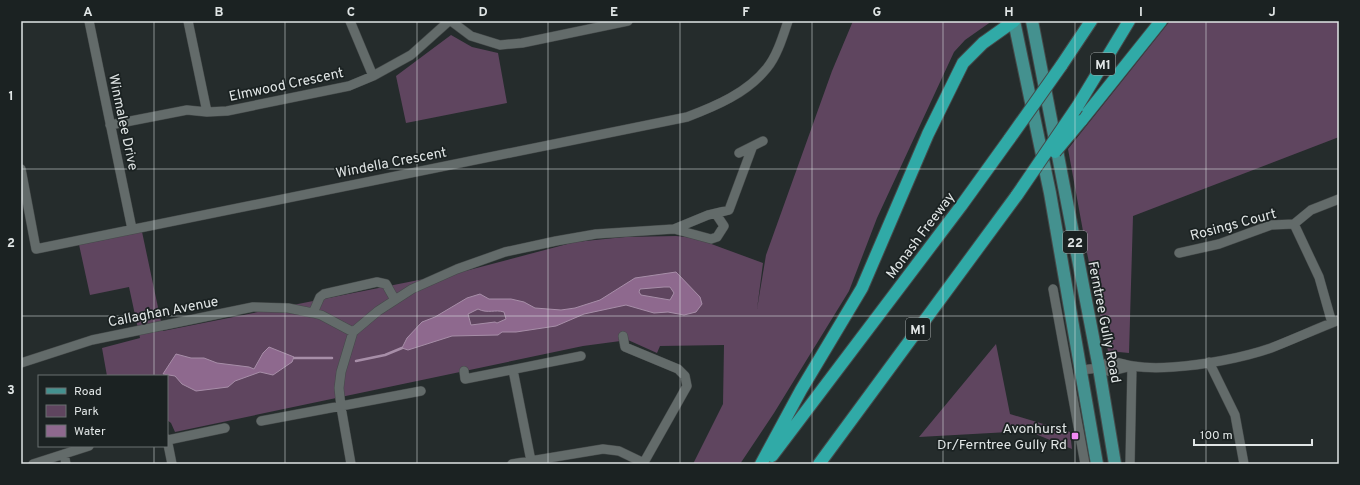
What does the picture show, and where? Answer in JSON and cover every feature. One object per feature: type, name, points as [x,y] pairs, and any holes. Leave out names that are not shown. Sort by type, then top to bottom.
[{"type":"highway","points":[[761,464],[802,390],[862,288],[928,134],[963,63],[979,47],[1014,21]]},
{"type":"highway","name":"Monash Freeway","points":[[766,464],[961,206],[1092,21]]},
{"type":"highway","name":"M1","points":[[819,464],[1017,195],[1077,107],[1129,21]]},
{"type":"highway","points":[[1017,195],[1081,121],[1162,21]]},
{"type":"main road","name":"22","points":[[1014,21],[1050,193],[1097,464]]},
{"type":"main road","name":"Ferntree Gully Road","points":[[1032,21],[1099,368],[1115,464]]},
{"type":"street","name":"Winmalee Drive","points":[[89,21],[132,229]]},
{"type":"street","points":[[188,21],[207,112]]},
{"type":"street","points":[[350,21],[373,76]]},
{"type":"street","name":"Elmwood Crescent","points":[[110,125],[187,110],[207,112],[227,111],[349,86],[373,76],[411,55],[450,21]]},
{"type":"street","points":[[450,21],[471,36],[500,45],[522,43],[628,21]]},
{"type":"street","name":"Windella Crescent","points":[[21,169],[36,249],[687,117],[717,106],[752,84],[768,68],[788,21]]},
{"type":"street","points":[[739,154],[763,141]]},
{"type":"street","points":[[674,229],[711,239],[717,237],[724,226],[752,148]]},
{"type":"street","points":[[1081,370],[1099,368],[1106,362],[1121,362],[1132,366],[1172,367],[1209,362],[1270,348],[1336,322],[1319,277],[1294,224],[1311,210],[1339,199]]},
{"type":"street","points":[[351,464],[341,407],[339,388],[341,372],[353,332],[378,311],[412,289],[457,269],[506,252],[556,240],[596,234],[674,229],[708,215],[729,210]]},
{"type":"street","points":[[716,214],[724,226]]},
{"type":"street","name":"Rosings Court","points":[[1179,253],[1219,244],[1271,225],[1294,224]]},
{"type":"street","points":[[313,314],[320,297],[324,294],[377,282],[386,284],[395,300]]},
{"type":"street","points":[[1053,289],[1084,464]]},
{"type":"street","name":"Callaghan Avenue","points":[[21,363],[92,340],[254,307],[288,308],[321,316],[353,332]]},
{"type":"street","points":[[512,464],[603,449],[619,451],[644,464],[687,386],[685,376],[678,369],[625,347],[623,336]]},
{"type":"street","points":[[464,371],[465,379],[581,356]]},
{"type":"street","points":[[1209,362],[1235,415],[1244,464]]},
{"type":"street","name":"Ferntree Gully Road","points":[[1130,464],[1132,366]]},
{"type":"street","points":[[513,370],[531,461]]},
{"type":"street","points":[[261,421],[421,391]]},
{"type":"street","points":[[1076,419],[1086,402]]},
{"type":"street","points":[[168,439],[225,428]]},
{"type":"street","points":[[168,444],[172,464]]},
{"type":"street","points":[[33,464],[86,447]]},
{"type":"street","points":[[64,454],[66,464]]},
{"type":"green space","points":[[853,21],[992,21],[965,40],[954,52],[877,218],[849,291],[774,413],[740,464],[693,464],[723,404],[724,345],[660,346],[657,353],[628,340],[583,346],[175,432],[171,423],[168,421],[168,375],[107,375],[102,348],[140,338],[129,287],[90,295],[78,240],[141,227],[163,331],[469,270],[575,242],[625,237],[676,236],[695,238],[763,263],[757,309],[766,255],[832,71]]},
{"type":"green space","points":[[1170,21],[1339,21],[1339,137],[1133,216],[1129,353],[1108,351],[1087,253],[1068,149]]},
{"type":"green space","points":[[451,35],[472,47],[498,53],[507,103],[406,123],[396,76]]},
{"type":"green space","points":[[996,344],[1010,414],[1070,432],[1072,449],[1028,431],[919,437]]},
{"type":"water","points":[[676,272],[700,297],[702,304],[696,312],[684,315],[668,312],[654,313],[626,305],[584,314],[556,326],[516,332],[502,332],[498,335],[452,336],[408,350],[402,348],[407,338],[422,322],[435,317],[467,298],[480,294],[489,299],[511,299],[524,302],[535,308],[561,310],[575,308],[600,300],[635,278]],"holes":[[[670,287],[674,293],[670,300],[641,295],[639,292],[640,289]],[[478,309],[504,312],[506,319],[497,323],[471,325],[468,314]]]},
{"type":"water","points":[[269,347],[294,357],[292,362],[273,375],[260,372],[235,381],[228,387],[196,391],[182,384],[175,376],[163,374],[176,354],[191,358],[204,358],[217,363],[254,369],[263,353]]},
{"type":"waterway","points":[[356,361],[385,355],[402,348]]},
{"type":"waterway","points":[[294,358],[332,358]]},
{"type":"place","name":"Avonhurst Dr/Ferntree Gully Rd","points":[[1075,436]]}]
